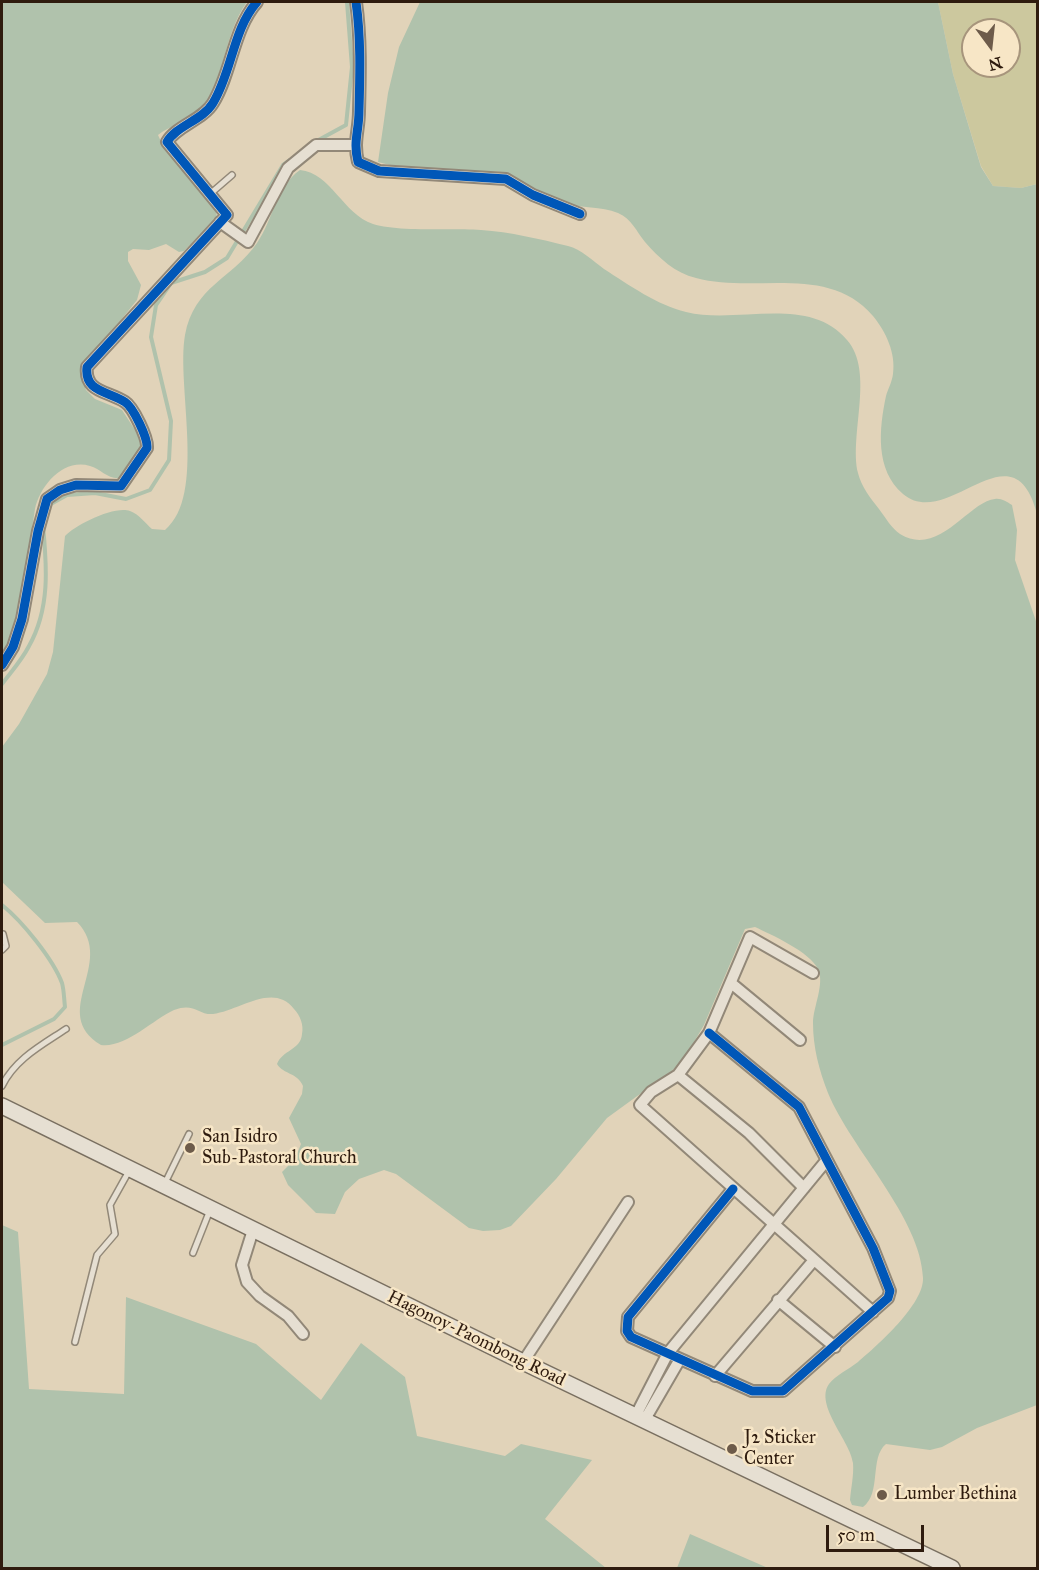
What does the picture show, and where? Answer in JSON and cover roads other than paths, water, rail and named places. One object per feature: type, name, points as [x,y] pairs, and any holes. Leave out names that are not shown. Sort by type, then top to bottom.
[{"type":"main road","name":"Hagonoy-Paombong Road","points":[[2,1106],[523,1362],[952,1569]]},
{"type":"street","points":[[2,665],[13,647],[22,619],[47,499],[60,490],[76,485],[121,486],[147,448],[145,435],[127,403],[91,386],[86,378],[87,367],[227,215],[167,142],[212,105],[233,58],[245,15],[257,2]]},
{"type":"street","points":[[356,2],[360,33],[360,82],[359,118],[354,145],[358,162],[379,171],[506,179],[533,195],[580,214]]},
{"type":"street","points":[[220,222],[241,239],[249,241],[288,168],[316,145],[354,145]]},
{"type":"street","points":[[813,973],[750,937],[709,1033],[678,1076],[651,1092],[640,1105],[873,1312]]},
{"type":"street","points":[[731,982],[800,1040]]},
{"type":"street","points":[[709,1033],[799,1107],[873,1248],[890,1291],[888,1298],[783,1391],[752,1391],[631,1337],[627,1331],[628,1317],[733,1189]]},
{"type":"street","points":[[678,1076],[748,1133],[804,1188]]},
{"type":"street","points":[[640,1419],[668,1353],[826,1161]]},
{"type":"street","points":[[523,1362],[628,1202]]},
{"type":"street","points":[[253,1230],[242,1265],[247,1282],[260,1296],[288,1316],[303,1334]]},
{"type":"street","points":[[715,1376],[814,1260]]},
{"type":"street","points":[[778,1300],[835,1347]]},
{"type":"street","points":[[640,1419],[680,1359]]},
{"type":"lane","points":[[210,195],[232,175]]},
{"type":"lane","points":[[2,950],[6,946],[3,934]]},
{"type":"lane","points":[[2,1086],[7,1074],[23,1058],[66,1029]]},
{"type":"lane","points":[[164,1186],[189,1134]]},
{"type":"lane","points":[[75,1342],[97,1255],[116,1234],[110,1205],[130,1169]]},
{"type":"lane","points":[[193,1254],[210,1209]]},
{"type":"waterway","points":[[313,143],[346,125],[352,67],[347,2]]},
{"type":"waterway","points":[[49,505],[67,495],[95,493],[126,499],[150,490],[169,460],[171,421],[151,337],[156,305],[171,283],[205,272],[227,258],[283,165],[290,160]]},
{"type":"waterway","points":[[2,684],[26,651],[41,617],[46,572],[43,526]]},
{"type":"waterway","points":[[2,905],[27,930],[52,963],[62,983],[65,1007],[54,1019],[2,1045]]},
{"type":"place","name":"San Isidro Sub-Pastoral Church","points":[[190,1148]]},
{"type":"place","name":"J2 Sticker Center","points":[[732,1449]]},
{"type":"place","name":"Lumber Bethina","points":[[882,1495]]}]
